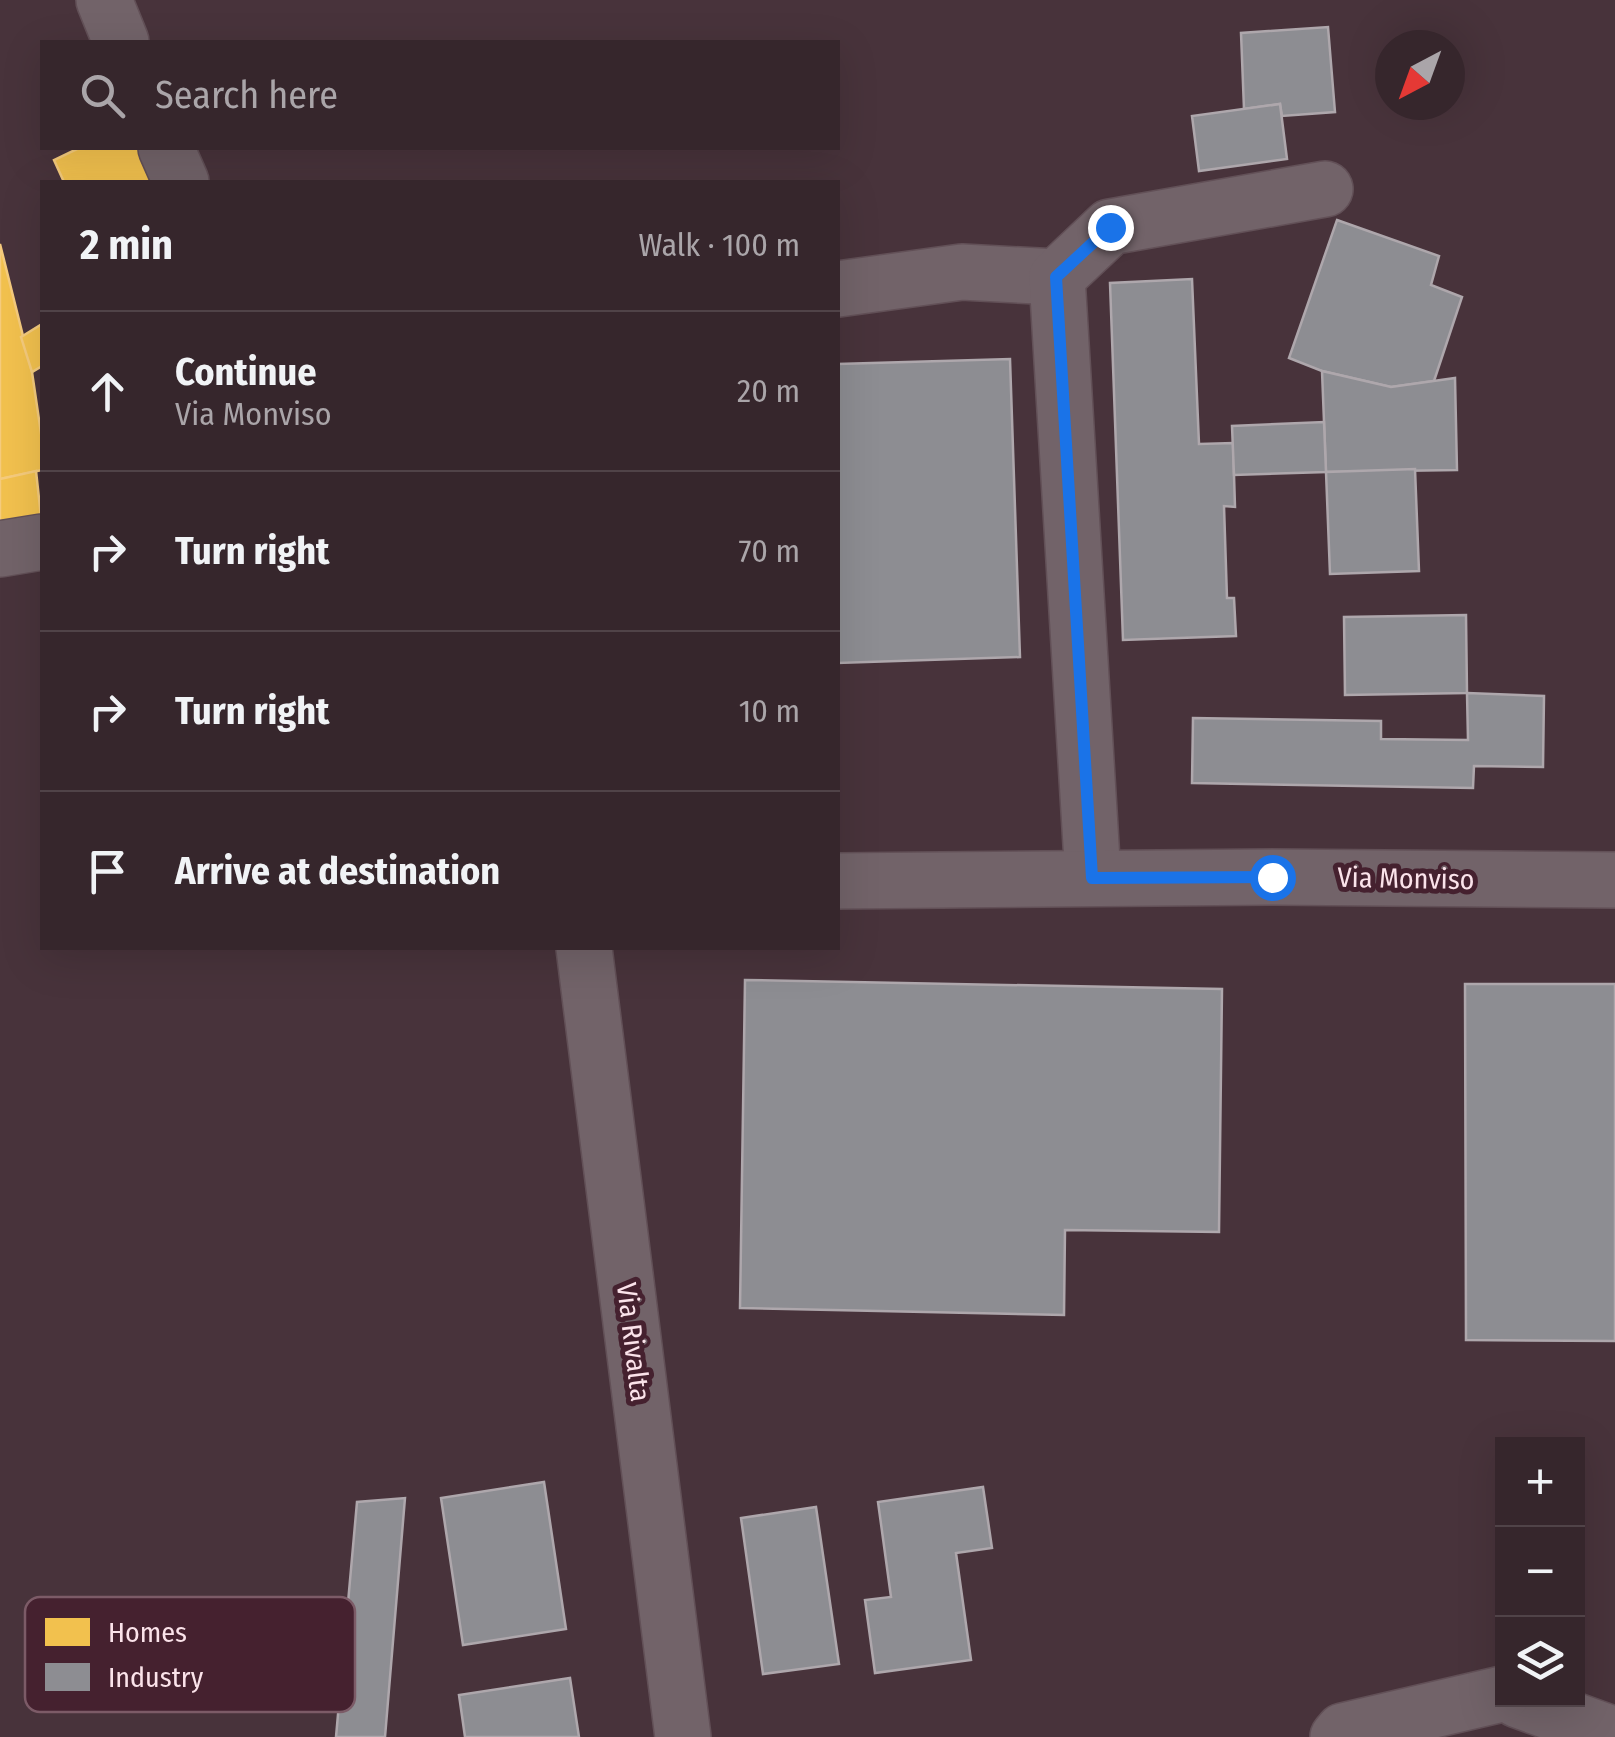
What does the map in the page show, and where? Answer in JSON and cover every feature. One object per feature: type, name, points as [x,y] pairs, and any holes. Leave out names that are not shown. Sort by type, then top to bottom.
[{"type":"street","points":[[104,0],[120,40]]},
{"type":"street","points":[[167,150],[180,180]]},
{"type":"street","points":[[840,290],[962,272],[1056,277],[1110,227],[1326,189]]},
{"type":"street","points":[[1056,277],[1092,878]]},
{"type":"street","points":[[0,549],[40,542]]},
{"type":"street","name":"Via Monviso","points":[[840,881],[1615,880]]},
{"type":"street","name":"Via Rivalta","points":[[584,950],[683,1737]]},
{"type":"street","points":[[1338,1737],[1343,1730],[1495,1696]]},
{"type":"street","points":[[1537,1707],[1615,1735]]},
{"type":"building: Homes","points":[[75,150],[141,150],[154,180],[63,180],[54,160]]},
{"type":"building: Homes","points":[[0,244],[32,372],[40,426],[40,470],[0,479]]},
{"type":"building: Homes","points":[[40,325],[40,367],[32,372],[21,337]]},
{"type":"building: Homes","points":[[36,471],[40,526],[0,532],[0,479]]},
{"type":"building: Industry","points":[[1328,27],[1335,112],[1282,116],[1280,104],[1244,109],[1241,33]]},
{"type":"building: Industry","points":[[1280,104],[1287,159],[1199,171],[1192,116]]},
{"type":"building: Industry","points":[[1337,220],[1439,256],[1431,285],[1462,297],[1434,381],[1391,387],[1322,371],[1289,358]]},
{"type":"building: Industry","points":[[1192,279],[1199,444],[1233,443],[1235,507],[1224,506],[1227,598],[1234,598],[1236,636],[1123,640],[1110,283]]},
{"type":"building: Industry","points":[[1010,359],[1020,657],[840,663],[840,364]]},
{"type":"building: Industry","points":[[1322,371],[1391,387],[1455,378],[1457,470],[1326,472]]},
{"type":"building: Industry","points":[[1324,422],[1326,472],[1234,475],[1232,426]]},
{"type":"building: Industry","points":[[1415,469],[1419,571],[1330,574],[1326,472]]},
{"type":"building: Industry","points":[[1466,615],[1467,693],[1345,695],[1344,617]]},
{"type":"building: Industry","points":[[1467,693],[1544,696],[1543,767],[1474,766],[1473,788],[1192,783],[1193,718],[1381,721],[1381,739],[1468,740]]},
{"type":"building: Industry","points":[[745,980],[1222,989],[1219,1232],[1065,1230],[1064,1315],[740,1308]]},
{"type":"building: Industry","points":[[1465,984],[1615,984],[1615,1341],[1466,1340]]},
{"type":"building: Industry","points":[[544,1482],[566,1629],[463,1645],[441,1498]]},
{"type":"building: Industry","points":[[983,1487],[992,1548],[956,1553],[971,1660],[875,1673],[865,1600],[891,1597],[878,1502]]},
{"type":"building: Industry","points":[[405,1498],[385,1737],[336,1737],[338,1712],[355,1712],[355,1597],[349,1597],[357,1502]]},
{"type":"building: Industry","points":[[816,1507],[839,1664],[763,1674],[741,1518]]},
{"type":"building: Industry","points":[[570,1678],[579,1737],[465,1737],[459,1695]]},
{"type":"route","points":[[1110,227],[1056,277],[1092,878],[1272,877]]}]
